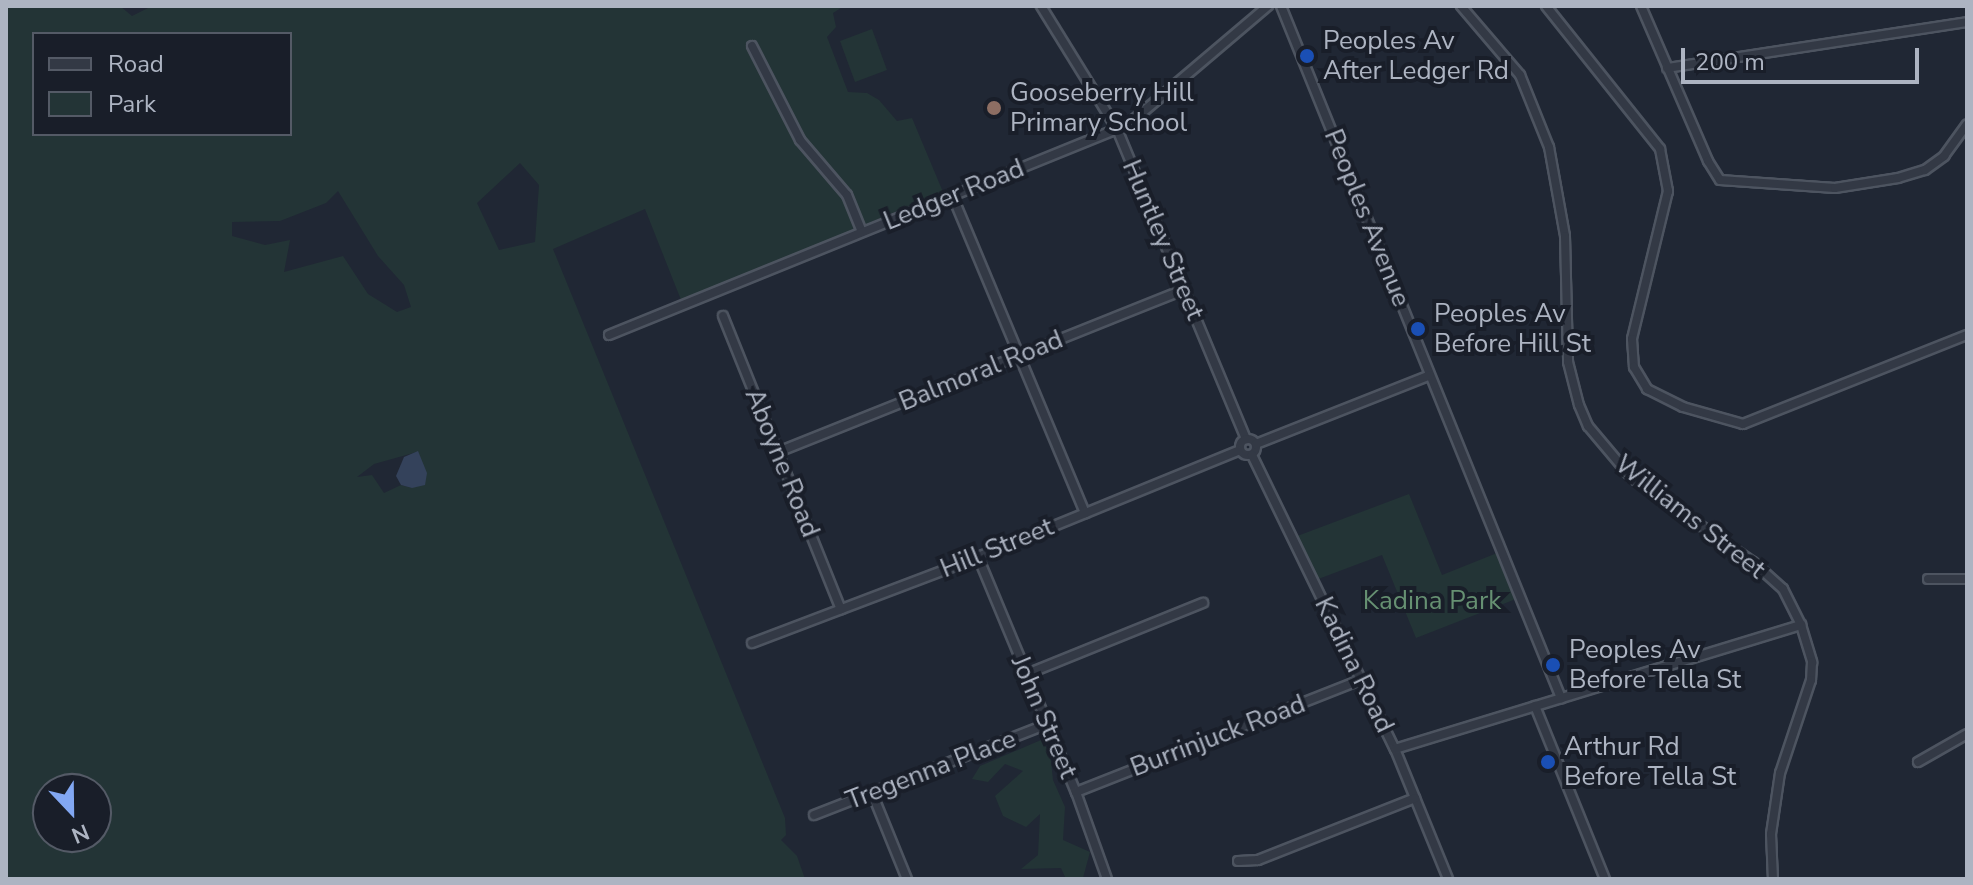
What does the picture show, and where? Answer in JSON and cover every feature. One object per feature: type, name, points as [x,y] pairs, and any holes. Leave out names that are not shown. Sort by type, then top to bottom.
[{"type":"street","name":"Huntley Street","points":[[1041,6],[1117,129],[1246,439]]},
{"type":"street","name":"Ledger Road","points":[[609,335],[1117,129],[1131,122],[1268,6]]},
{"type":"street","name":"Peoples Avenue","points":[[1281,6],[1561,698]]},
{"type":"street","name":"Williams Street","points":[[1461,6],[1520,75],[1549,147],[1565,236],[1568,362],[1588,426],[1631,477],[1753,562],[1783,589],[1801,625],[1812,662],[1811,680],[1780,773],[1771,834],[1773,879]]},
{"type":"street","points":[[1546,6],[1660,149],[1668,191],[1632,339],[1634,367],[1647,389],[1683,407],[1743,424],[1967,335]]},
{"type":"street","points":[[1641,6],[1720,180],[1835,188],[1898,178],[1925,170],[1944,156],[1967,124]]},
{"type":"street","points":[[1667,68],[1967,22]]},
{"type":"street","points":[[752,46],[800,140],[847,195],[862,232]]},
{"type":"street","points":[[952,195],[1085,513]]},
{"type":"street","name":"Balmoral Road","points":[[778,452],[1184,290]]},
{"type":"street","name":"Aboyne Road","points":[[723,316],[841,609]]},
{"type":"street","points":[[1256,444],[1252,455],[1245,455],[1240,450],[1246,439],[1256,444],[1430,375]]},
{"type":"street","name":"Hill Street","points":[[752,643],[978,557],[1240,450]]},
{"type":"street","name":"Kadina Road","points":[[1252,455],[1395,749],[1448,879]]},
{"type":"street","name":"John Street","points":[[978,557],[1076,792],[1107,879]]},
{"type":"street","points":[[1928,579],[1967,579]]},
{"type":"street","points":[[1027,674],[1203,603]]},
{"type":"street","points":[[1395,749],[1801,625]]},
{"type":"street","name":"Burrinjuck Road","points":[[1076,792],[1361,680]]},
{"type":"street","points":[[1535,706],[1605,879]]},
{"type":"street","name":"Tregenna Place","points":[[814,815],[1047,724]]},
{"type":"street","points":[[1918,762],[1967,734]]},
{"type":"street","points":[[872,793],[907,879]]},
{"type":"street","points":[[1238,861],[1258,860],[1415,798]]},
{"type":"green space","points":[[6,6],[120,6],[132,16],[152,6],[844,6],[833,13],[836,27],[827,37],[848,92],[867,93],[879,100],[897,121],[912,118],[943,192],[871,222],[873,227],[683,305],[645,209],[553,249],[785,818],[786,835],[781,840],[797,856],[805,879],[6,879]],"holes":[[[520,163],[539,185],[535,242],[499,250],[477,203]],[[338,191],[378,256],[404,285],[411,307],[397,312],[368,294],[343,256],[284,272],[290,240],[265,245],[232,236],[232,222],[280,221],[326,203]],[[417,452],[412,488],[401,485],[384,493],[372,475],[357,477],[374,464]]]},
{"type":"green space","points":[[872,29],[887,70],[855,82],[840,41]]},
{"type":"green space","name":"Kadina Park","points":[[1409,494],[1442,575],[1502,551],[1521,597],[1416,638],[1382,555],[1313,581],[1292,538]]},
{"type":"green space","points":[[1041,740],[1050,752],[1053,780],[1065,807],[1063,840],[1090,852],[1083,878],[1100,879],[1066,879],[1061,868],[1021,869],[1038,855],[1040,814],[1026,827],[1003,816],[995,796],[1023,771],[1005,764],[988,782],[972,779],[980,766]]},
{"type":"water","points":[[418,451],[427,473],[425,485],[412,488],[401,485],[396,476],[404,457]]},
{"type":"place","name":"Peoples Av After Ledger Rd","points":[[1307,56]]},
{"type":"place","name":"Gooseberry Hill Primary School","points":[[994,108]]},
{"type":"place","name":"Peoples Av Before Hill St","points":[[1418,329]]},
{"type":"place","name":"Peoples Av Before Tella St","points":[[1553,665]]},
{"type":"place","name":"Arthur Rd Before Tella St","points":[[1548,762]]}]
